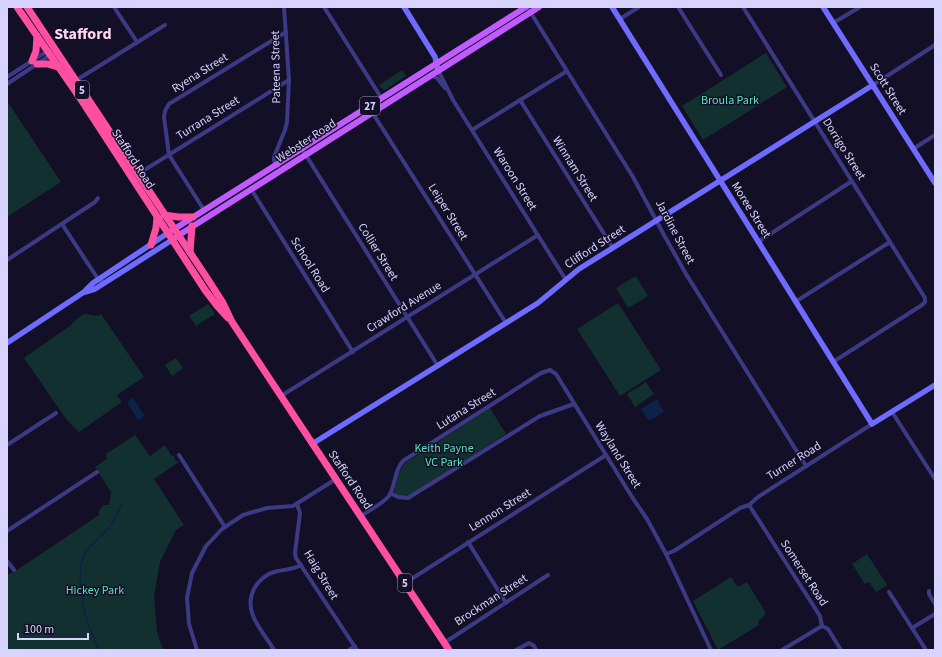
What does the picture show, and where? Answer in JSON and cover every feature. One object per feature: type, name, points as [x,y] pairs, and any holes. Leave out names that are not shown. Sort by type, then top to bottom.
[{"type":"highway","name":"Stafford Road","points":[[17,7],[37,36],[52,51],[75,81],[138,174],[161,216]]},
{"type":"highway","name":"Stafford Road","points":[[27,7],[52,51],[59,67],[173,234],[218,308],[232,322]]},
{"type":"highway","points":[[37,36],[34,63],[48,64],[59,67]]},
{"type":"highway","points":[[151,245],[161,216],[193,217]]},
{"type":"highway","points":[[190,252],[192,226]]},
{"type":"highway","name":"Stafford Road","points":[[173,234],[190,252],[223,303],[232,322],[449,650]]},
{"type":"main road","name":"Webster Road","points":[[173,234],[192,226],[281,170],[304,151],[437,63],[528,9],[539,7]]},
{"type":"main road","name":"Webster Road","points":[[173,234],[204,210],[277,164],[304,151],[372,112],[438,70],[528,9]]},
{"type":"street","points":[[114,7],[137,42]]},
{"type":"street","name":"Pateena Street","points":[[277,164],[274,159],[284,135],[289,80],[284,7]]},
{"type":"street","points":[[324,7],[382,98]]},
{"type":"street","points":[[404,7],[435,57],[438,70]]},
{"type":"street","name":"Moree Street","points":[[612,7],[872,424]]},
{"type":"street","points":[[620,19],[639,7]]},
{"type":"street","points":[[678,7],[721,75]]},
{"type":"street","name":"Dorrigo Street","points":[[743,7],[925,298],[925,302],[833,362]]},
{"type":"street","name":"Scott Street","points":[[823,7],[935,183]]},
{"type":"street","points":[[833,24],[860,7]]},
{"type":"street","name":"Jardine Street","points":[[528,9],[637,183],[682,268],[806,466]]},
{"type":"street","points":[[75,81],[164,25]]},
{"type":"street","name":"Ryena Street","points":[[168,154],[164,117],[165,111],[169,104],[286,32]]},
{"type":"street","points":[[873,85],[935,45]]},
{"type":"street","points":[[7,84],[52,51]]},
{"type":"street","points":[[7,77],[34,63]]},
{"type":"street","name":"Waroon Street","points":[[438,70],[447,90],[566,280]]},
{"type":"street","points":[[472,130],[567,71]]},
{"type":"street","name":"Waroon Street","points":[[430,75],[437,78],[447,90]]},
{"type":"street","name":"Turrana Street","points":[[138,174],[289,80]]},
{"type":"street","name":"Clifford Street","points":[[312,444],[546,298],[579,269],[873,85]]},
{"type":"street","name":"Winnam Street","points":[[520,100],[613,248]]},
{"type":"street","name":"Leiper Street","points":[[372,112],[506,323]]},
{"type":"street","points":[[913,149],[935,135]]},
{"type":"street","name":"Collier Street","points":[[304,151],[438,366]]},
{"type":"street","points":[[168,154],[204,210]]},
{"type":"street","points":[[277,164],[281,170]]},
{"type":"street","points":[[758,242],[852,181]]},
{"type":"street","name":"School Road","points":[[251,189],[353,352]]},
{"type":"street","points":[[7,260],[95,202],[98,198]]},
{"type":"street","points":[[62,224],[98,279],[104,283]]},
{"type":"street","name":"Webster Road","points":[[7,343],[84,292],[98,279],[151,245],[173,234]]},
{"type":"street","name":"Webster Road","points":[[84,292],[95,289],[173,234]]},
{"type":"street","name":"Crawford Avenue","points":[[281,397],[538,235]]},
{"type":"street","points":[[795,302],[890,242]]},
{"type":"street","name":"Wayland Street","points":[[550,370],[556,374],[647,519],[666,554],[711,650]]},
{"type":"street","name":"Lutana Street","points":[[390,493],[398,468],[403,461],[541,373],[550,370]]},
{"type":"street","name":"Turner Road","points":[[666,554],[740,508],[749,505],[758,497],[806,466],[935,385]]},
{"type":"street","points":[[361,516],[383,502],[390,493],[398,497],[408,498],[540,416],[574,404]]},
{"type":"street","points":[[892,412],[935,479]]},
{"type":"street","points":[[7,445],[56,413]]},
{"type":"street","name":"Lennon Street","points":[[405,583],[606,455]]},
{"type":"street","points":[[179,456],[225,526]]},
{"type":"street","points":[[7,531],[97,472]]},
{"type":"street","points":[[198,650],[188,619],[187,598],[193,570],[204,548],[225,526],[246,514],[267,508],[291,507],[336,479]]},
{"type":"street","name":"Haig Street","points":[[297,504],[300,513],[295,553],[296,558],[356,648]]},
{"type":"street","name":"Somerset Road","points":[[749,505],[821,617],[822,626],[828,629],[842,650]]},
{"type":"street","points":[[468,542],[506,603]]},
{"type":"street","points":[[7,560],[14,570]]},
{"type":"street","points":[[274,650],[254,619],[250,602],[252,593],[259,582],[269,574],[292,569],[301,565]]},
{"type":"street","name":"Brockman Street","points":[[444,643],[548,575]]},
{"type":"street","points":[[928,591],[935,604]]},
{"type":"street","points":[[889,592],[926,650]]},
{"type":"street","points":[[912,628],[935,614]]},
{"type":"street","points":[[782,650],[822,626]]},
{"type":"street","points":[[516,650],[529,643],[534,646],[536,650]]},
{"type":"street","points":[[349,650],[356,648]]},
{"type":"green space","name":"Broula Park","points":[[766,53],[787,87],[703,140],[682,106]]},
{"type":"green space","points":[[402,70],[406,76],[385,90],[382,89],[379,85]]},
{"type":"green space","points":[[7,101],[61,182],[7,217]]},
{"type":"green space","points":[[636,276],[648,296],[628,308],[616,288]]},
{"type":"green space","points":[[618,303],[661,370],[620,396],[577,329]]},
{"type":"green space","points":[[208,304],[215,314],[196,326],[189,316]]},
{"type":"green space","points":[[84,314],[98,316],[101,314],[144,377],[117,395],[122,402],[79,432],[66,419],[24,358]]},
{"type":"green space","points":[[176,358],[183,368],[172,376],[165,365]]},
{"type":"green space","points":[[646,382],[654,394],[635,407],[627,394]]},
{"type":"green space","name":"Keith Payne VC Park","points":[[490,408],[506,434],[409,496],[401,497],[394,493],[398,475],[404,464]]},
{"type":"green space","name":"Hickey Park","points":[[135,435],[150,456],[165,445],[171,455],[174,456],[175,460],[179,462],[154,479],[184,525],[176,530],[160,562],[154,597],[157,632],[163,650],[7,650],[7,575],[17,570],[99,515],[99,511],[103,505],[109,505],[111,492],[95,467],[107,459],[106,454]]},
{"type":"green space","points":[[867,554],[887,585],[876,592],[869,582],[865,584],[852,564]]},
{"type":"green space","points":[[731,577],[738,587],[747,582],[766,613],[758,622],[759,625],[718,650],[693,601]]},
{"type":"water","points":[[133,398],[145,416],[138,420],[127,402]]},
{"type":"water","points":[[657,399],[664,412],[649,421],[641,409]]},
{"type":"waterway","points":[[99,650],[84,610],[80,577],[81,565],[85,552],[111,525],[122,503]]},
{"type":"district","name":"Stafford","points":[[83,34]]}]
